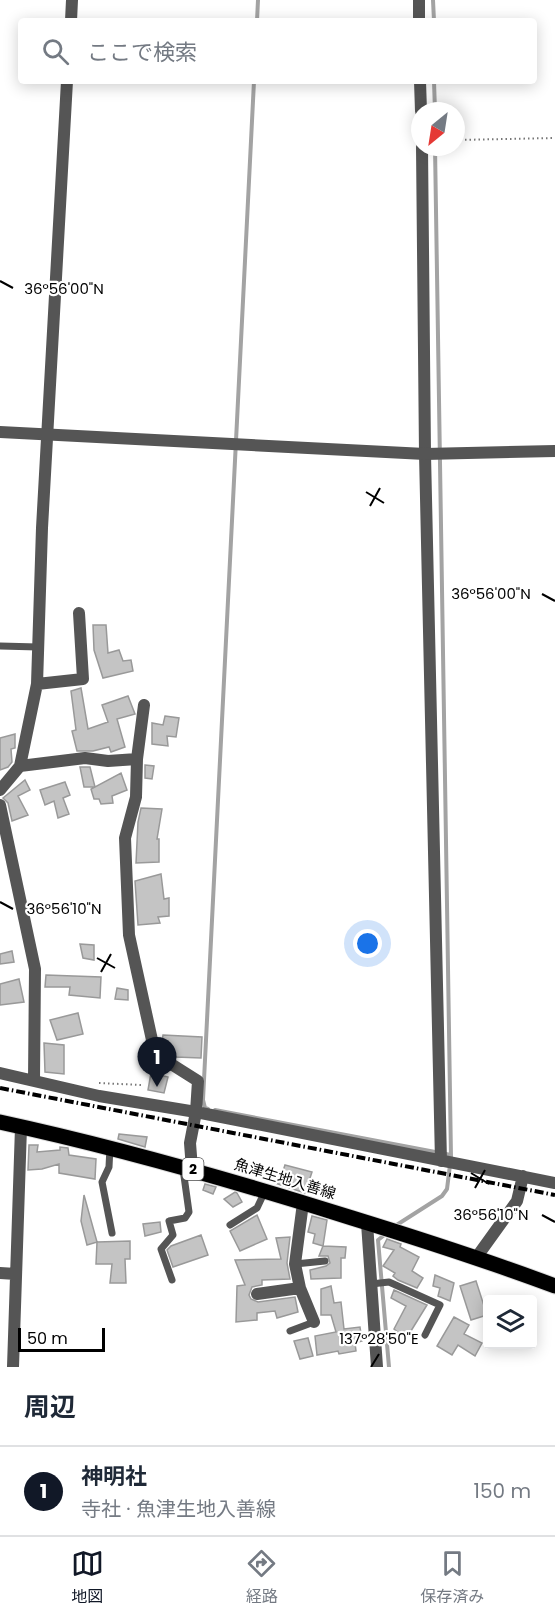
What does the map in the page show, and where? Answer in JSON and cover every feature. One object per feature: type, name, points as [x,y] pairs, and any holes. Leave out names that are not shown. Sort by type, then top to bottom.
[{"type":"main road","name":"魚津生地入善線","points":[[0,1122],[110,1147],[265,1191],[476,1258],[555,1286]]},
{"type":"street","points":[[70,18],[72,0]]},
{"type":"street","points":[[419,0],[419,18]]},
{"type":"street","points":[[0,790],[20,766],[37,684],[42,528],[67,84]]},
{"type":"street","points":[[420,84],[421,102]]},
{"type":"street","points":[[422,156],[425,454],[441,1161]]},
{"type":"street","points":[[0,432],[425,454],[555,451]]},
{"type":"street","points":[[37,684],[84,679],[80,613]]},
{"type":"street","points":[[144,705],[137,759],[136,797],[125,838],[129,935],[152,1040],[160,1057],[198,1081],[196,1112],[187,1168]]},
{"type":"street","points":[[20,766],[85,758],[108,761],[137,759]]},
{"type":"street","points":[[0,805],[4,837],[35,969],[34,1080]]},
{"type":"street","points":[[0,1073],[99,1096],[196,1112],[555,1182]]},
{"type":"street","points":[[13,1367],[21,1127]]},
{"type":"street","points":[[476,1258],[517,1201],[523,1176]]},
{"type":"street","points":[[303,1203],[296,1264],[300,1288],[314,1322]]},
{"type":"street","points":[[375,1225],[371,1284],[377,1367]]},
{"type":"street","points":[[0,1273],[16,1274]]},
{"type":"street","points":[[257,1294],[300,1288]]},
{"type":"lane","points":[[0,646],[38,647]]},
{"type":"lane","points":[[110,1147],[109,1167],[102,1182],[112,1233]]},
{"type":"lane","points":[[172,1280],[161,1249],[173,1234],[169,1221],[185,1218],[189,1212],[187,1168]]},
{"type":"lane","points":[[230,1225],[257,1208],[265,1191]]},
{"type":"lane","points":[[296,1264],[325,1261]]},
{"type":"lane","points":[[371,1284],[389,1282],[440,1305],[425,1335]]},
{"type":"lane","points":[[290,1331],[314,1322]]},
{"type":"path","points":[[465,140],[555,138]]},
{"type":"building","points":[[93,625],[106,625],[108,653],[119,650],[123,661],[131,660],[133,671],[103,678],[94,650]]},
{"type":"building","points":[[81,688],[88,729],[108,722],[102,705],[128,696],[135,714],[117,719],[125,747],[111,752],[109,747],[93,751],[77,751],[72,731],[76,730],[71,691]]},
{"type":"building","points":[[165,716],[179,718],[176,737],[167,736],[168,746],[152,744],[152,723],[163,725]]},
{"type":"building","points":[[15,734],[15,748],[11,749],[12,762],[8,767],[0,770],[0,738]]},
{"type":"building","points":[[145,765],[154,766],[152,779],[145,778]]},
{"type":"building","points":[[80,767],[90,767],[95,787],[84,787]]},
{"type":"building","points":[[121,773],[127,790],[112,796],[113,803],[101,804],[99,799],[94,799],[91,789]]},
{"type":"building","points":[[25,780],[30,790],[18,796],[28,815],[12,821],[8,803],[3,798]]},
{"type":"building","points":[[65,782],[70,795],[63,798],[69,814],[58,818],[54,801],[45,805],[40,790]]},
{"type":"building","points":[[141,808],[162,809],[157,839],[159,839],[159,862],[136,863]]},
{"type":"building","points":[[161,874],[164,899],[169,898],[169,916],[158,917],[160,923],[138,925],[135,881]]},
{"type":"building","points":[[80,944],[94,945],[94,960],[83,958]]},
{"type":"building","points":[[12,951],[14,962],[0,964],[0,954]]},
{"type":"building","points":[[46,975],[101,977],[100,998],[69,995],[70,987],[45,987]]},
{"type":"building","points":[[19,979],[24,1002],[0,1005],[0,984]]},
{"type":"building","points":[[117,988],[128,990],[128,1000],[115,999]]},
{"type":"building","points":[[78,1013],[83,1034],[57,1040],[50,1020]]},
{"type":"building","points":[[163,1035],[202,1037],[201,1058],[175,1057],[166,1051],[162,1043]]},
{"type":"building","points":[[44,1043],[64,1045],[64,1074],[45,1072]]},
{"type":"building","points":[[151,1073],[168,1077],[164,1093],[148,1090]]},
{"type":"building","points":[[119,1134],[147,1137],[145,1147],[118,1139]]},
{"type":"building","points":[[29,1145],[38,1145],[37,1152],[60,1150],[60,1147],[68,1148],[69,1155],[96,1159],[95,1179],[59,1173],[59,1164],[28,1170]]},
{"type":"building","points":[[285,1165],[312,1172],[305,1193],[272,1182],[276,1172],[282,1174]]},
{"type":"building","points":[[205,1184],[216,1187],[213,1194],[203,1190]]},
{"type":"building","points":[[235,1192],[242,1202],[233,1207],[224,1199]]},
{"type":"building","points":[[84,1195],[97,1242],[87,1245],[81,1221]]},
{"type":"building","points":[[257,1215],[267,1239],[240,1251],[230,1231]]},
{"type":"building","points":[[312,1216],[327,1220],[323,1246],[313,1243],[315,1234],[308,1232]]},
{"type":"building","points":[[160,1222],[161,1232],[145,1236],[143,1224]]},
{"type":"building","points":[[201,1235],[208,1255],[173,1267],[167,1250],[171,1246]]},
{"type":"building","points":[[290,1237],[287,1263],[290,1279],[262,1280],[262,1285],[252,1287],[249,1295],[251,1299],[258,1302],[295,1297],[298,1312],[277,1318],[275,1311],[257,1313],[257,1320],[236,1322],[237,1286],[245,1285],[235,1260],[281,1259],[276,1238]]},
{"type":"building","points":[[387,1239],[401,1244],[400,1247],[419,1257],[412,1271],[423,1278],[417,1288],[398,1280],[393,1276],[395,1273],[383,1266],[394,1250],[383,1247]]},
{"type":"building","points":[[130,1241],[130,1259],[125,1259],[126,1283],[110,1283],[112,1264],[96,1264],[97,1242]]},
{"type":"building","points":[[323,1246],[346,1247],[345,1258],[341,1258],[341,1278],[311,1279],[310,1270],[330,1263],[328,1256],[319,1256]]},
{"type":"building","points":[[435,1275],[454,1283],[450,1301],[438,1296],[440,1288],[433,1286]]},
{"type":"building","points":[[476,1281],[483,1303],[483,1316],[471,1320],[460,1286]]},
{"type":"building","points":[[331,1286],[334,1303],[341,1302],[344,1329],[360,1327],[362,1341],[355,1343],[356,1351],[339,1354],[338,1351],[317,1355],[315,1336],[336,1332],[331,1315],[321,1315],[321,1289]]},
{"type":"building","points":[[394,1290],[427,1305],[406,1339],[394,1329],[406,1306],[391,1298]]},
{"type":"building","points":[[454,1317],[469,1325],[464,1334],[482,1343],[475,1356],[458,1345],[452,1355],[437,1346]]},
{"type":"building","points":[[308,1338],[313,1356],[300,1359],[294,1341]]},
{"type":"waterway","points":[[257,18],[258,0]]},
{"type":"waterway","points":[[433,0],[434,18]]},
{"type":"waterway","points":[[208,1109],[205,1108],[203,1100],[254,84]]},
{"type":"waterway","points":[[434,84],[435,102]]},
{"type":"waterway","points":[[435,156],[451,1157]]},
{"type":"waterway","points":[[215,1110],[451,1155]]},
{"type":"waterway","points":[[395,1226],[442,1196],[447,1189],[450,1165]]},
{"type":"waterway","points":[[387,1233],[378,1240],[389,1367]]},
{"type":"railway","points":[[0,1088],[555,1195]]},
{"type":"place","name":"神明社","points":[[157,1087]]}]
